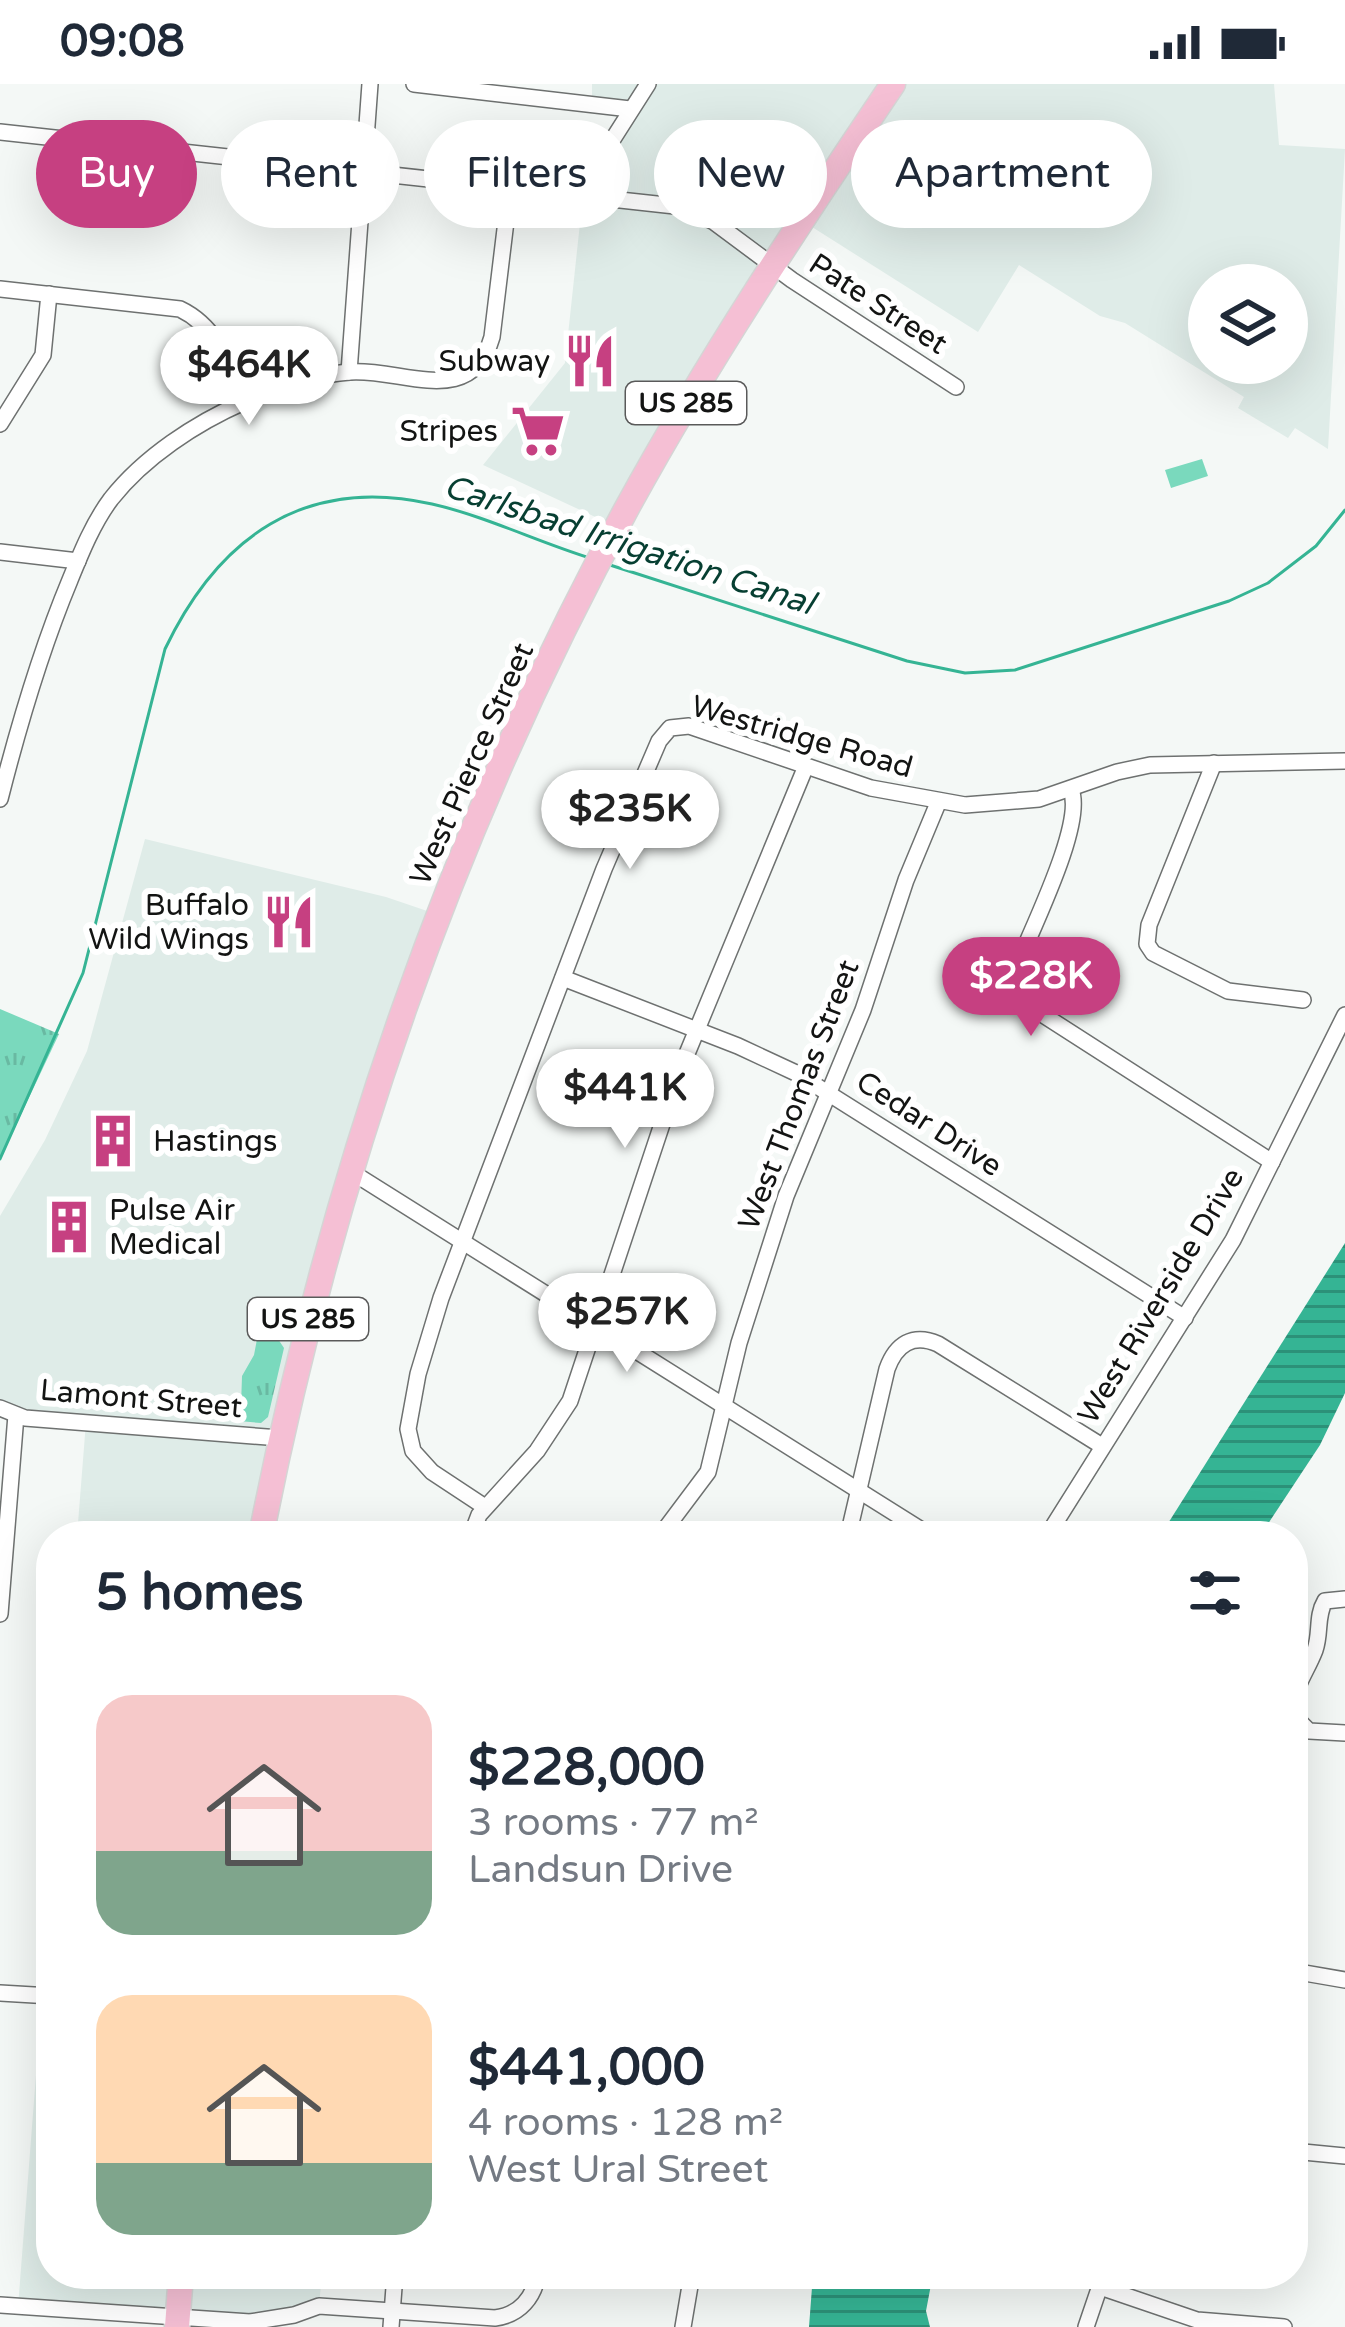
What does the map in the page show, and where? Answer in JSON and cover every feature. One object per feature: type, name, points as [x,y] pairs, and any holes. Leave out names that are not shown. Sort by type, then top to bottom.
[{"type":"highway","name":"West Pierce Street","points":[[264,1521],[280,1438],[350,1172],[439,915],[526,709],[608,544],[703,374],[770,265],[893,84]]},
{"type":"highway","points":[[177,2322],[180,2289]]},
{"type":"street","points":[[368,120],[370,84]]},
{"type":"street","points":[[414,84],[502,90],[630,109]]},
{"type":"street","points":[[623,120],[648,84]]},
{"type":"street","name":"Pate Street","points":[[0,132],[221,156]]},
{"type":"street","name":"Pate Street","points":[[630,200],[698,212],[956,388]]},
{"type":"street","points":[[349,372],[361,228]]},
{"type":"street","points":[[0,799],[31,680],[78,561],[103,511],[132,476],[189,433],[282,388],[349,372],[458,379],[480,364],[492,337],[505,228]]},
{"type":"street","points":[[0,290],[165,305],[190,313],[218,344],[245,402]]},
{"type":"street","points":[[0,424],[43,355],[49,294]]},
{"type":"street","points":[[0,552],[78,561]]},
{"type":"street","name":"Westridge Road","points":[[485,1507],[427,1468],[415,1454],[408,1430],[431,1326],[633,800],[659,741],[670,728],[688,726],[871,788],[938,803],[1008,804],[1071,790],[1133,767],[1345,761]]},
{"type":"street","points":[[1214,764],[1149,925],[1147,944],[1153,953],[1228,992],[1303,1000]]},
{"type":"street","points":[[478,1521],[564,1414],[679,1073],[806,766]]},
{"type":"street","points":[[1071,790],[1076,803],[1072,830],[1017,966],[1017,994],[1026,1005],[1272,1162]]},
{"type":"street","name":"West Thomas Street","points":[[672,1521],[703,1482],[749,1307],[791,1180],[863,1010],[906,880],[938,803]]},
{"type":"street","name":"Cedar Drive","points":[[562,978],[763,1057],[828,1091],[1185,1318]]},
{"type":"street","name":"West Riverside Drive","points":[[1055,1521],[1233,1240],[1345,1015]]},
{"type":"street","points":[[350,1172],[907,1521]]},
{"type":"street","points":[[852,1521],[891,1358],[900,1346],[916,1339],[938,1344],[1102,1446]]},
{"type":"street","points":[[0,1614],[8,1412]]},
{"type":"street","name":"Lamont Street","points":[[8,1412],[280,1438]]},
{"type":"street","points":[[1308,1663],[1314,1653],[1320,1607],[1325,1601],[1345,1599]]},
{"type":"street","points":[[1308,1730],[1345,1733]]},
{"type":"street","points":[[1308,1974],[1345,1980]]},
{"type":"street","points":[[0,1993],[36,1995]]},
{"type":"street","points":[[1308,2152],[1345,2156]]},
{"type":"street","points":[[0,2305],[177,2322],[250,2322],[319,2306],[392,2318],[505,2317],[532,2296],[534,2289]]},
{"type":"street","points":[[683,2327],[689,2289]]},
{"type":"street","points":[[1086,2327],[1099,2289]]},
{"type":"street","points":[[1121,2289],[1197,2320],[1284,2327]]},
{"type":"shaded area","points":[[592,84],[1274,84],[1279,145],[1345,149],[1328,449],[1295,428],[1288,438],[1238,408],[1244,397],[1223,384],[1308,384],[1308,264],[1188,264],[1188,362],[1125,323],[1100,316],[1019,265],[978,332],[814,228],[827,228],[827,120],[654,120],[654,228],[796,228],[617,527],[483,465],[565,363],[579,228],[630,228],[630,120],[624,120],[630,110],[592,105]]},
{"type":"shaded area","points":[[145,839],[386,897],[439,915],[413,983],[265,1521],[78,1521],[86,1422],[0,1408],[0,1216],[45,1140],[87,1051]]},
{"type":"shaded area","points":[[1345,1243],[1345,1393],[1320,1445],[1270,1521],[1169,1521]]},
{"type":"shaded area","points":[[36,2075],[36,2289],[321,2289],[319,2306],[272,2320],[18,2307]]},
{"type":"shaded area","points":[[812,2289],[930,2289],[926,2311],[930,2327],[809,2327]]},
{"type":"green space","points":[[1202,459],[1208,476],[1171,488],[1165,470]]},
{"type":"green space","points":[[0,1009],[59,1034],[0,1159]]},
{"type":"green space","points":[[258,1334],[278,1339],[284,1348],[268,1417],[261,1423],[227,1420],[241,1406],[242,1376],[254,1355]]},
{"type":"waterway","name":"Carlsbad Irrigation Canal","points":[[0,1159],[83,973],[165,649],[211,575],[270,524],[305,508],[344,499],[386,497],[452,509],[590,558]]},
{"type":"waterway","name":"Carlsbad Irrigation Canal","points":[[610,565],[907,661],[965,673],[1015,670],[1229,601],[1268,583],[1316,546],[1345,510]]},
{"type":"place","name":"Subway","points":[[590,361]]},
{"type":"place","name":"Stripes","points":[[538,431]]},
{"type":"place","name":"Buffalo Wild Wings","points":[[289,922]]},
{"type":"place","name":"Hastings","points":[[113,1141]]},
{"type":"place","name":"Pulse Air Medical","points":[[69,1227]]}]
